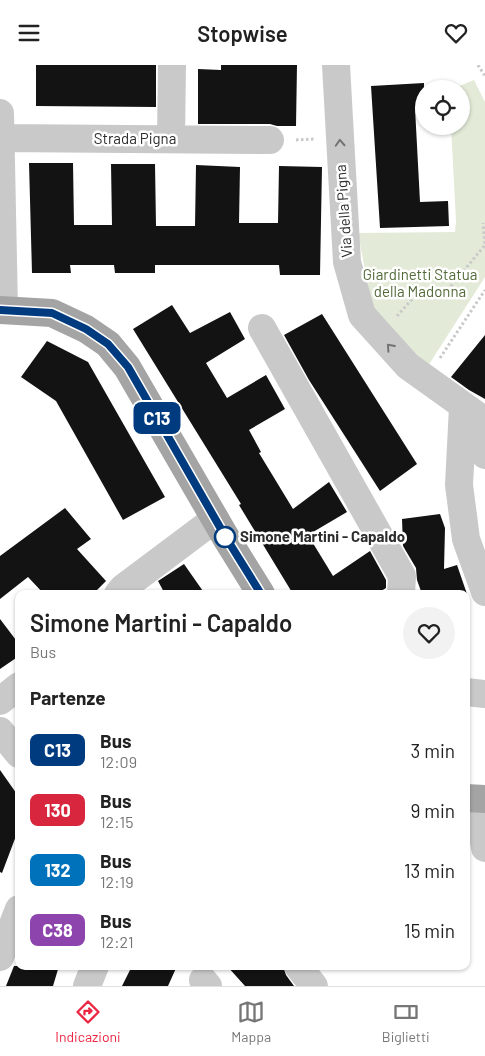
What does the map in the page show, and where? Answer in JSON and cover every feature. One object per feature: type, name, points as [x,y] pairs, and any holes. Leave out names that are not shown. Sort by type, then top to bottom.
[{"type":"main road","points":[[2,310],[52,313],[86,329],[108,344],[128,367],[215,519],[259,590]]},
{"type":"street","points":[[171,139],[172,65]]},
{"type":"street","name":"Via della Pigna","points":[[336,65],[347,262],[362,315],[408,366],[474,414]]},
{"type":"street","points":[[0,113],[2,310]]},
{"type":"street","name":"Strada Pigna","points":[[0,138],[270,140]]},
{"type":"street","points":[[262,328],[402,576],[401,590]]},
{"type":"street","points":[[474,414],[474,438],[485,455]]},
{"type":"street","points":[[474,414],[459,485],[466,539],[485,592]]},
{"type":"street","points":[[121,590],[215,519]]},
{"type":"street","points":[[0,701],[15,689]]},
{"type":"street","points":[[470,692],[485,694]]},
{"type":"street","points":[[0,731],[15,749]]},
{"type":"street","points":[[476,799],[485,848]]},
{"type":"street","points":[[0,957],[15,919]]},
{"type":"street","points":[[87,986],[93,970]]},
{"type":"street","points":[[301,970],[314,986]]},
{"type":"path","points":[[478,65],[485,76]]},
{"type":"path","points":[[380,335],[414,297],[447,291],[485,245],[483,223]]},
{"type":"path","points":[[426,380],[485,290]]},
{"type":"green space","name":"Giardinetti Statua della Madonna","points":[[474,80],[485,102],[485,277],[426,369],[372,307],[358,233],[455,232],[451,135],[470,135],[470,82]]},
{"type":"building","points":[[36,65],[156,65],[156,107],[36,106]]},
{"type":"building","points":[[221,65],[297,65],[296,126],[198,124],[198,69],[221,70]]},
{"type":"building","points":[[415,84],[415,135],[420,202],[448,201],[449,226],[380,228],[371,86]]},
{"type":"building","points":[[29,163],[73,163],[74,225],[112,225],[111,164],[155,164],[156,226],[195,226],[196,165],[240,167],[239,223],[278,223],[279,166],[322,167],[320,275],[280,275],[279,265],[155,265],[155,273],[115,273],[114,265],[70,265],[71,273],[32,273]]},
{"type":"building","points":[[172,305],[190,333],[230,312],[245,339],[206,363],[227,398],[266,375],[285,409],[249,430],[261,452],[259,453],[293,509],[329,482],[347,512],[308,535],[333,576],[370,551],[386,580],[386,588],[383,590],[291,590],[239,505],[241,504],[133,329]]},
{"type":"building","points":[[322,314],[417,464],[380,491],[309,380],[284,335]]},
{"type":"building","points":[[485,335],[485,399],[451,377]]},
{"type":"building","points":[[47,341],[88,362],[165,497],[123,520],[56,401],[21,377]]},
{"type":"building","points":[[65,508],[91,539],[77,549],[106,581],[97,590],[40,590],[28,577],[0,599],[0,556]]},
{"type":"building","points":[[440,514],[445,528],[444,569],[457,565],[466,590],[421,590],[416,568],[403,546],[402,519]]},
{"type":"building","points":[[184,564],[202,590],[163,590],[158,581]]},
{"type":"building","points":[[0,619],[15,639],[15,659],[0,669]]},
{"type":"building","points":[[0,770],[15,791],[15,839],[2,873],[0,872]]},
{"type":"building","points":[[14,966],[15,970],[58,970],[53,986],[6,986]]},
{"type":"building","points":[[130,970],[175,970],[168,986],[122,986]]},
{"type":"building","points":[[231,970],[284,970],[294,986],[245,986]]},
{"type":"bus line","name":"C13","points":[[0,310],[52,313],[86,329],[108,344],[128,367],[225,536],[259,590]]},
{"type":"place","name":"Simone Martini - Capaldo","points":[[225,537]]}]
